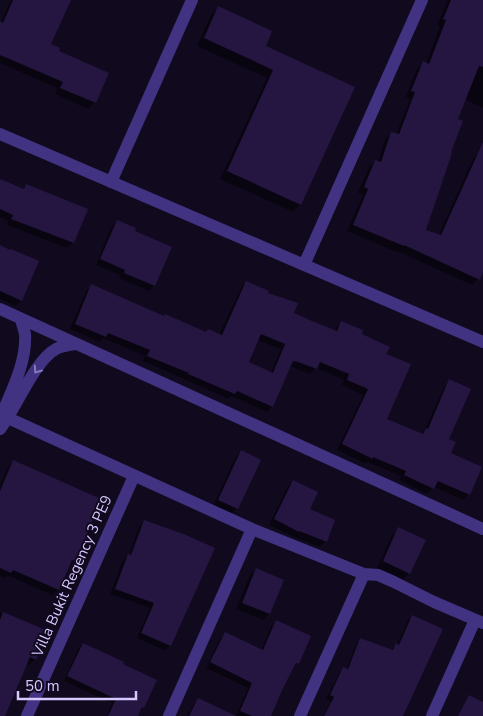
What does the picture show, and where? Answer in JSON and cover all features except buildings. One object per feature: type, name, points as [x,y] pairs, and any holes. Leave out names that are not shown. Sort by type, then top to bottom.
[{"type":"street","points":[[111,182],[192,0]]},
{"type":"street","points":[[304,265],[422,0]]},
{"type":"street","points":[[0,134],[304,265],[482,338]]},
{"type":"street","points":[[0,309],[483,529]]},
{"type":"street","points":[[2,420],[24,348],[25,333],[21,319]]},
{"type":"street","points":[[2,420],[49,354],[57,348],[75,344]]},
{"type":"street","points":[[2,420],[252,529],[364,574],[378,575],[479,622],[432,716]]},
{"type":"street","name":"Villa Bukit Regency 3 PE9","points":[[28,716],[134,476]]},
{"type":"street","points":[[169,716],[252,529]]},
{"type":"street","points":[[300,716],[364,574]]}]
